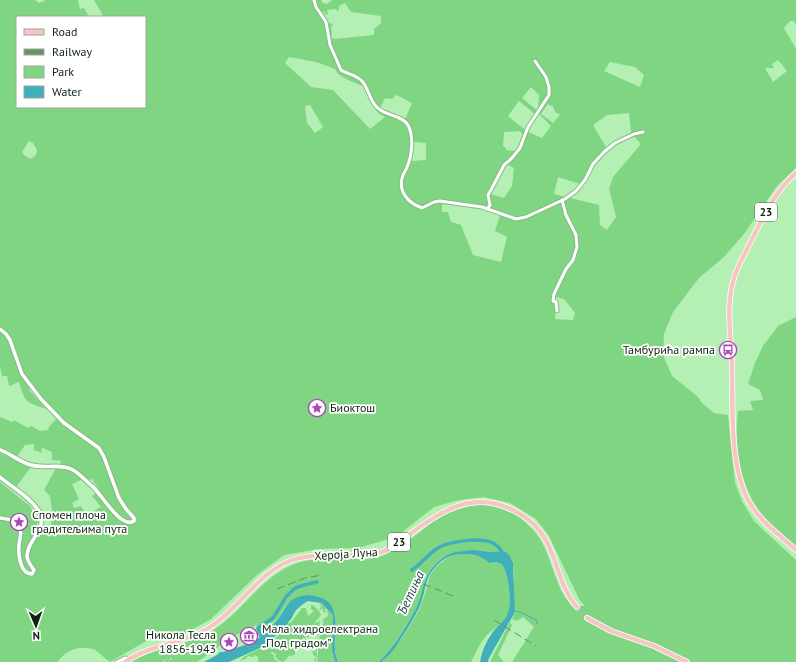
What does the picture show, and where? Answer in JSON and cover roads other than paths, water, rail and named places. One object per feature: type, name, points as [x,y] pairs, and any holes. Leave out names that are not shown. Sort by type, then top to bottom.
[{"type":"main road","name":"23","points":[[796,173],[777,193],[738,266],[732,283],[730,310],[735,449],[739,476],[745,494],[754,510],[768,527],[796,550]]},
{"type":"main road","name":"Хероја Луна","points":[[125,662],[146,650],[187,638],[208,628],[225,617],[270,573],[286,563],[302,557],[315,555],[380,553],[396,544],[437,515],[456,505],[467,503],[485,503],[506,507],[520,513],[534,525],[542,533],[551,549],[564,587],[571,600],[577,607]]},
{"type":"main road","points":[[587,618],[606,629],[654,646],[687,662]]},
{"type":"street","points":[[314,0],[316,7],[326,22],[330,45],[340,70],[362,80],[369,92],[371,100],[375,105],[385,113],[408,124],[410,130],[411,152],[408,166],[402,176],[401,189],[404,196],[415,206],[422,208],[434,202],[440,201],[487,209],[516,219],[521,219],[562,200],[576,191],[585,180],[593,164],[615,142],[643,132]]},
{"type":"street","points":[[487,209],[490,205],[488,194],[504,165],[511,160],[520,148],[528,127],[549,95],[549,87],[546,77],[535,61]]},
{"type":"street","points":[[556,311],[556,302],[553,301],[554,294],[566,269],[573,260],[577,247],[576,236],[566,215],[562,200]]},
{"type":"street","points":[[0,328],[10,340],[22,374],[41,400],[64,423],[99,448],[104,457],[119,498],[134,518],[134,521],[132,523],[128,522],[115,514],[95,489],[73,470],[65,467],[31,465],[0,450]]},
{"type":"street","points":[[0,477],[32,502],[40,513],[41,525],[27,553],[28,561],[34,571],[32,574],[26,572],[20,560],[20,527],[13,521],[0,518]]},
{"type":"street","points":[[117,662],[125,658],[130,659]]},
{"type":"water","points":[[473,550],[490,552],[503,551],[510,556],[513,563],[515,612],[488,662],[480,662],[482,652],[494,631],[504,620],[509,610],[510,596],[508,581],[502,564],[496,562],[489,563],[478,556],[471,554],[458,554],[441,561],[433,570],[427,581],[420,607],[413,619],[393,650],[382,662],[379,662],[396,642],[410,620],[419,601],[426,578],[432,568],[440,560],[450,554]]},
{"type":"water","points":[[308,595],[320,597],[328,601],[332,607],[335,615],[335,652],[338,662],[335,662],[332,650],[333,615],[321,603],[308,601],[296,610],[291,619],[280,632],[262,647],[229,662],[204,662],[220,652],[246,645],[258,639],[261,637],[262,632],[277,620],[291,600]]},
{"type":"waterway","name":"Ђетиња","points":[[412,570],[435,550],[455,542],[472,540],[487,541],[496,545],[503,554]]},
{"type":"waterway","points":[[258,628],[273,618],[286,597],[295,588],[317,582]]},
{"type":"waterway","points":[[514,611],[529,616],[537,621],[537,624]]},
{"type":"waterway","points":[[258,629],[263,640]]},
{"type":"tunnel","points":[[577,607],[587,618]]},
{"type":"railway","points":[[277,589],[305,578],[322,575]]},
{"type":"railway","points":[[412,580],[455,597]]},
{"type":"railway","points":[[494,620],[536,646]]},
{"type":"railway","points":[[165,662],[170,658]]},
{"type":"place","name":"Тамбурића рампа","points":[[728,350]]},
{"type":"place","name":"Биоктош","points":[[317,408]]},
{"type":"place","name":"Спомен плоча градитељима пута","points":[[19,522]]},
{"type":"place","name":"Мала хидроелектрана „Под градом”","points":[[249,636]]},
{"type":"place","name":"Никола Тесла 1856-1943","points":[[229,642]]}]
